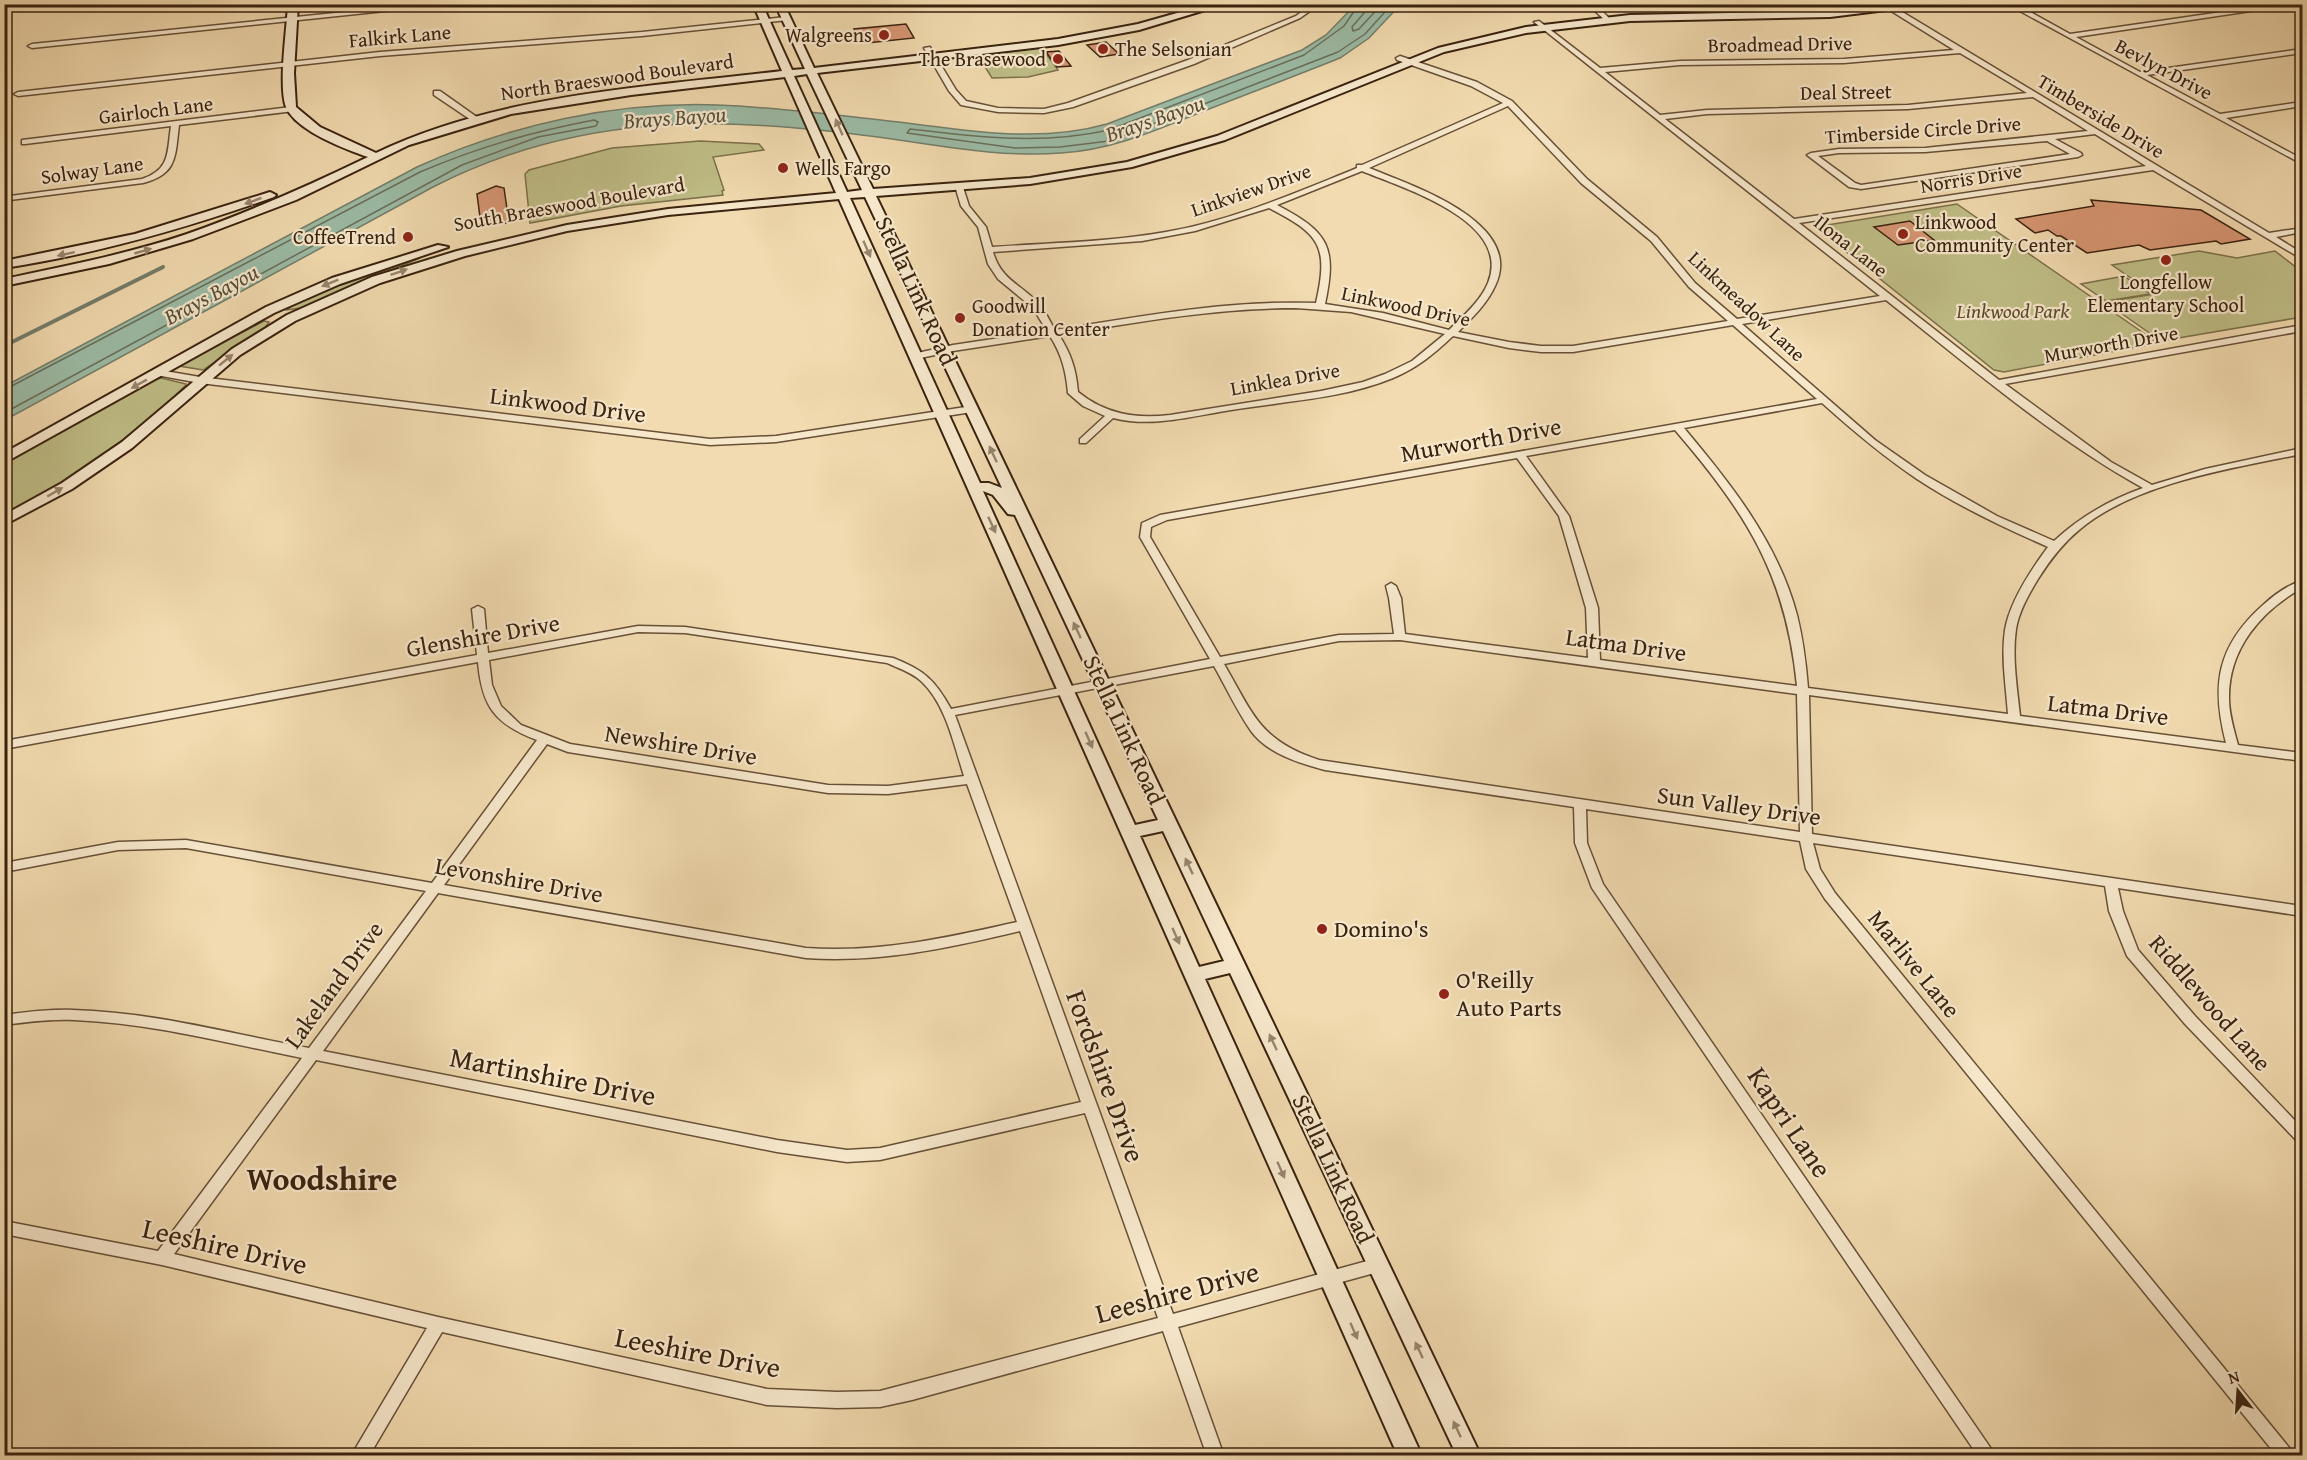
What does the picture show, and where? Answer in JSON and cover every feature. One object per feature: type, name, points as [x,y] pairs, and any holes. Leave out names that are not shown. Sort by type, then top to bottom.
[{"type":"main road","points":[[292,4],[291,109],[308,125],[369,154]]},
{"type":"main road","name":"Stella Link Road","points":[[757,4],[1068,690],[1410,1455]]},
{"type":"main road","name":"Stella Link Road","points":[[779,4],[830,106],[918,296],[1469,1455]]},
{"type":"main road","name":"North Braeswood Boulevard","points":[[930,52],[1143,19],[1196,4]]},
{"type":"main road","name":"North Braeswood Boulevard","points":[[4,265],[89,249],[198,220],[472,117],[630,88],[930,52],[1078,39],[1160,22],[1221,4]]},
{"type":"main road","name":"South Braeswood Boulevard","points":[[868,190],[959,186],[1071,176],[1186,150],[1463,37],[1605,17],[1931,4]]},
{"type":"main road","points":[[1143,19],[1160,22]]},
{"type":"main road","name":"South Braeswood Boulevard","points":[[4,459],[270,310],[336,280],[431,255],[500,242],[598,218],[744,201],[1015,176],[1132,157],[1206,134],[1406,60]]},
{"type":"main road","name":"North Braeswood Boulevard","points":[[4,283],[144,251],[208,230],[292,198],[369,154]]},
{"type":"main road","points":[[198,220],[208,230]]},
{"type":"main road","name":"South Braeswood Boulevard","points":[[4,521],[67,486],[127,446],[200,380],[236,352],[291,318],[431,255]]},
{"type":"main road","points":[[890,300],[918,296]]},
{"type":"main road","points":[[270,310],[291,318]]},
{"type":"main road","points":[[975,488],[986,486],[996,488],[1028,527]]},
{"type":"main road","points":[[1130,832],[1169,824]]},
{"type":"main road","points":[[1194,975],[1236,965]]},
{"type":"street","points":[[32,46],[449,4]]},
{"type":"street","points":[[930,52],[953,91],[964,103],[998,110],[1044,111],[1070,105],[1191,62],[1298,17],[1307,11],[1307,4]]},
{"type":"street","points":[[1590,4],[1605,17]]},
{"type":"street","name":"Bevlyn Drive","points":[[2010,4],[2302,162]]},
{"type":"street","points":[[2068,36],[2295,4]]},
{"type":"street","name":"Timberside Drive","points":[[1885,6],[2302,256]]},
{"type":"street","name":"Falkirk Lane","points":[[18,94],[291,63],[786,19]]},
{"type":"street","name":"Ilona Lane","points":[[1540,25],[1997,383],[2107,464],[2150,488]]},
{"type":"street","name":"Broadmead Drive","points":[[1599,70],[1680,63],[1844,61],[1961,51]]},
{"type":"street","points":[[2138,74],[2302,51]]},
{"type":"street","name":"Linkmeadow Lane","points":[[1406,60],[1474,84],[1509,103],[1584,181],[1654,239],[1692,285],[1872,442],[1920,477],[1993,518],[2055,546]]},
{"type":"street","points":[[437,93],[472,117]]},
{"type":"street","name":"Deal Street","points":[[1658,117],[1728,111],[1908,107],[2034,95]]},
{"type":"street","name":"Linkview Drive","points":[[989,250],[1174,233],[1270,205],[1509,103]]},
{"type":"street","points":[[2218,117],[2302,104]]},
{"type":"street","name":"Gairloch Lane","points":[[25,142],[291,109]]},
{"type":"street","name":"Solway Lane","points":[[9,198],[143,181],[160,176],[168,169],[175,125]]},
{"type":"street","name":"Timberside Circle Drive","points":[[2050,139],[2078,155],[1862,187],[1852,185],[1811,155],[1839,151],[1925,150],[2050,139],[2096,132]]},
{"type":"street","points":[[2060,144],[2106,138]]},
{"type":"street","name":"Linklea Drive","points":[[1111,415],[1156,419],[1356,385],[1409,367],[1451,332],[1484,300],[1496,276],[1492,250],[1479,229],[1468,219],[1360,167]]},
{"type":"street","name":"Norris Drive","points":[[1792,222],[2154,167]]},
{"type":"street","points":[[959,186],[964,206],[982,227],[992,264],[1001,277],[1036,306],[1054,333],[1069,361],[1073,393],[1087,404],[1111,415],[1083,441]]},
{"type":"street","points":[[1270,205],[1309,229],[1324,246],[1328,266],[1320,306]]},
{"type":"street","points":[[2269,235],[2302,230]]},
{"type":"street","name":"Linkwood Drive","points":[[916,356],[1054,333],[1236,307],[1320,306],[1379,314],[1501,346],[1552,350],[1592,347],[1888,297]]},
{"type":"street","name":"Murworth Drive","points":[[1997,383],[2302,328]]},
{"type":"street","name":"Linkwood Drive","points":[[159,373],[200,380],[710,442],[776,439],[972,409]]},
{"type":"street","name":"Murworth Drive","points":[[1146,525],[1164,517],[1824,400]]},
{"type":"street","name":"Marlive Lane","points":[[1677,426],[1741,504],[1762,541],[1785,593],[1797,644],[1803,690],[1806,838],[1813,869],[1830,897],[2288,1455]]},
{"type":"street","points":[[2014,719],[2010,668],[2011,627],[2028,586],[2055,546],[2085,522],[2150,488],[2204,472],[2302,451]]},
{"type":"street","points":[[1520,455],[1564,516],[1592,608],[1594,662]]},
{"type":"street","name":"Sun Valley Drive","points":[[1146,525],[1145,537],[1256,729],[1265,739],[1299,759],[1325,766],[1580,806],[2302,911]]},
{"type":"street","points":[[2232,747],[2223,698],[2225,672],[2237,645],[2260,612],[2302,584]]},
{"type":"street","points":[[1391,586],[1395,598],[1400,637]]},
{"type":"street","name":"Newshire Drive","points":[[478,609],[486,684],[496,708],[517,728],[544,740],[568,748],[828,789],[888,790],[971,778]]},
{"type":"street","name":"Glenshire Drive","points":[[4,745],[638,629],[685,630],[889,660],[916,670],[930,681],[948,713]]},
{"type":"street","name":"Latma Drive","points":[[948,713],[1339,638],[1400,637],[2302,757]]},
{"type":"street","name":"Fordshire Drive","points":[[948,713],[1216,1455]]},
{"type":"street","name":"Lakeland Drive","points":[[162,1258],[544,740]]},
{"type":"street","name":"Kapri Lane","points":[[1580,806],[1581,843],[1597,885],[1988,1455]]},
{"type":"street","name":"Levonshire Drive","points":[[4,868],[118,846],[186,844],[840,957],[904,952],[1024,926]]},
{"type":"street","name":"Riddlewood Lane","points":[[2110,884],[2116,911],[2132,952],[2190,1020],[2302,1137]]},
{"type":"street","name":"Martinshire Drive","points":[[4,1020],[35,1015],[79,1013],[313,1054],[777,1146],[847,1156],[912,1148],[1090,1106]]},
{"type":"street","name":"Leeshire Drive","points":[[4,1227],[162,1258],[438,1324],[767,1397],[837,1400],[880,1398],[912,1392],[1378,1265]]},
{"type":"street","points":[[359,1455],[438,1324]]},
{"type":"green space","points":[[1041,47],[1058,70],[1028,77],[992,78],[977,54]]},
{"type":"green space","points":[[700,141],[759,144],[764,150],[713,157],[724,190],[723,195],[621,206],[530,223],[525,174],[529,170],[612,148]]},
{"type":"green space","name":"Linkwood Park","points":[[1957,204],[2158,343],[2004,372],[1994,370],[1815,227]]},
{"type":"green space","points":[[2199,251],[2237,258],[2275,251],[2302,272],[2302,317],[2161,341],[2105,302],[2154,294],[2112,265]]},
{"type":"green space","points":[[410,258],[418,259],[301,308],[287,310],[298,301],[328,286]]},
{"type":"green space","points":[[2124,276],[2150,294],[2106,301],[2081,284]]},
{"type":"green space","points":[[264,321],[269,322],[265,328],[203,370],[179,366]]},
{"type":"green space","points":[[161,378],[186,384],[164,406],[121,441],[53,488],[5,516],[4,464],[151,381]]},
{"type":"water","name":"Brays Bayou","points":[[1355,5],[1400,5],[1369,38],[1340,58],[1152,132],[1098,148],[1061,153],[1015,154],[819,130],[762,125],[706,124],[651,126],[596,133],[542,145],[488,162],[433,187],[5,420],[5,386],[417,167],[488,139],[564,119],[602,112],[680,105],[780,109],[994,133],[1023,134],[1079,130],[1107,124],[1302,50],[1326,35]]},
{"type":"building","name":"Walgreens","points":[[906,24],[914,38],[867,43],[836,38],[856,33],[854,29]]},
{"type":"building","name":"The Selsonian","points":[[1106,42],[1119,54],[1100,57],[1087,45]]},
{"type":"building","name":"The Brasewood","points":[[1059,51],[1071,66],[1057,67],[1046,52]]},
{"type":"building","points":[[496,186],[504,188],[509,223],[481,225],[477,194]]},
{"type":"building","name":"Longfellow Elementary School","points":[[2091,200],[2201,210],[2250,239],[2150,250],[2139,245],[2087,253],[2048,230],[2035,233],[2016,219],[2094,206]]},
{"type":"building","name":"Linkwood Community Center","points":[[1910,221],[1934,240],[1898,245],[1874,227]]},
{"type":"waterway","points":[[4,346],[163,267]]},
{"type":"place","name":"Walgreens","points":[[884,35]]},
{"type":"place","name":"The Selsonian","points":[[1103,49]]},
{"type":"place","name":"The Brasewood","points":[[1058,59]]},
{"type":"place","name":"Wells Fargo","points":[[783,168]]},
{"type":"place","name":"Linkwood Community Center","points":[[1903,234]]},
{"type":"place","name":"CoffeeTrend","points":[[408,237]]},
{"type":"place","name":"Longfellow Elementary School","points":[[2166,260]]},
{"type":"place","name":"Goodwill Donation Center","points":[[960,318]]},
{"type":"place","name":"Domino's","points":[[1322,929]]},
{"type":"place","name":"O'Reilly Auto Parts","points":[[1444,994]]},
{"type":"district","name":"Woodshire","points":[[322,1179]]}]
